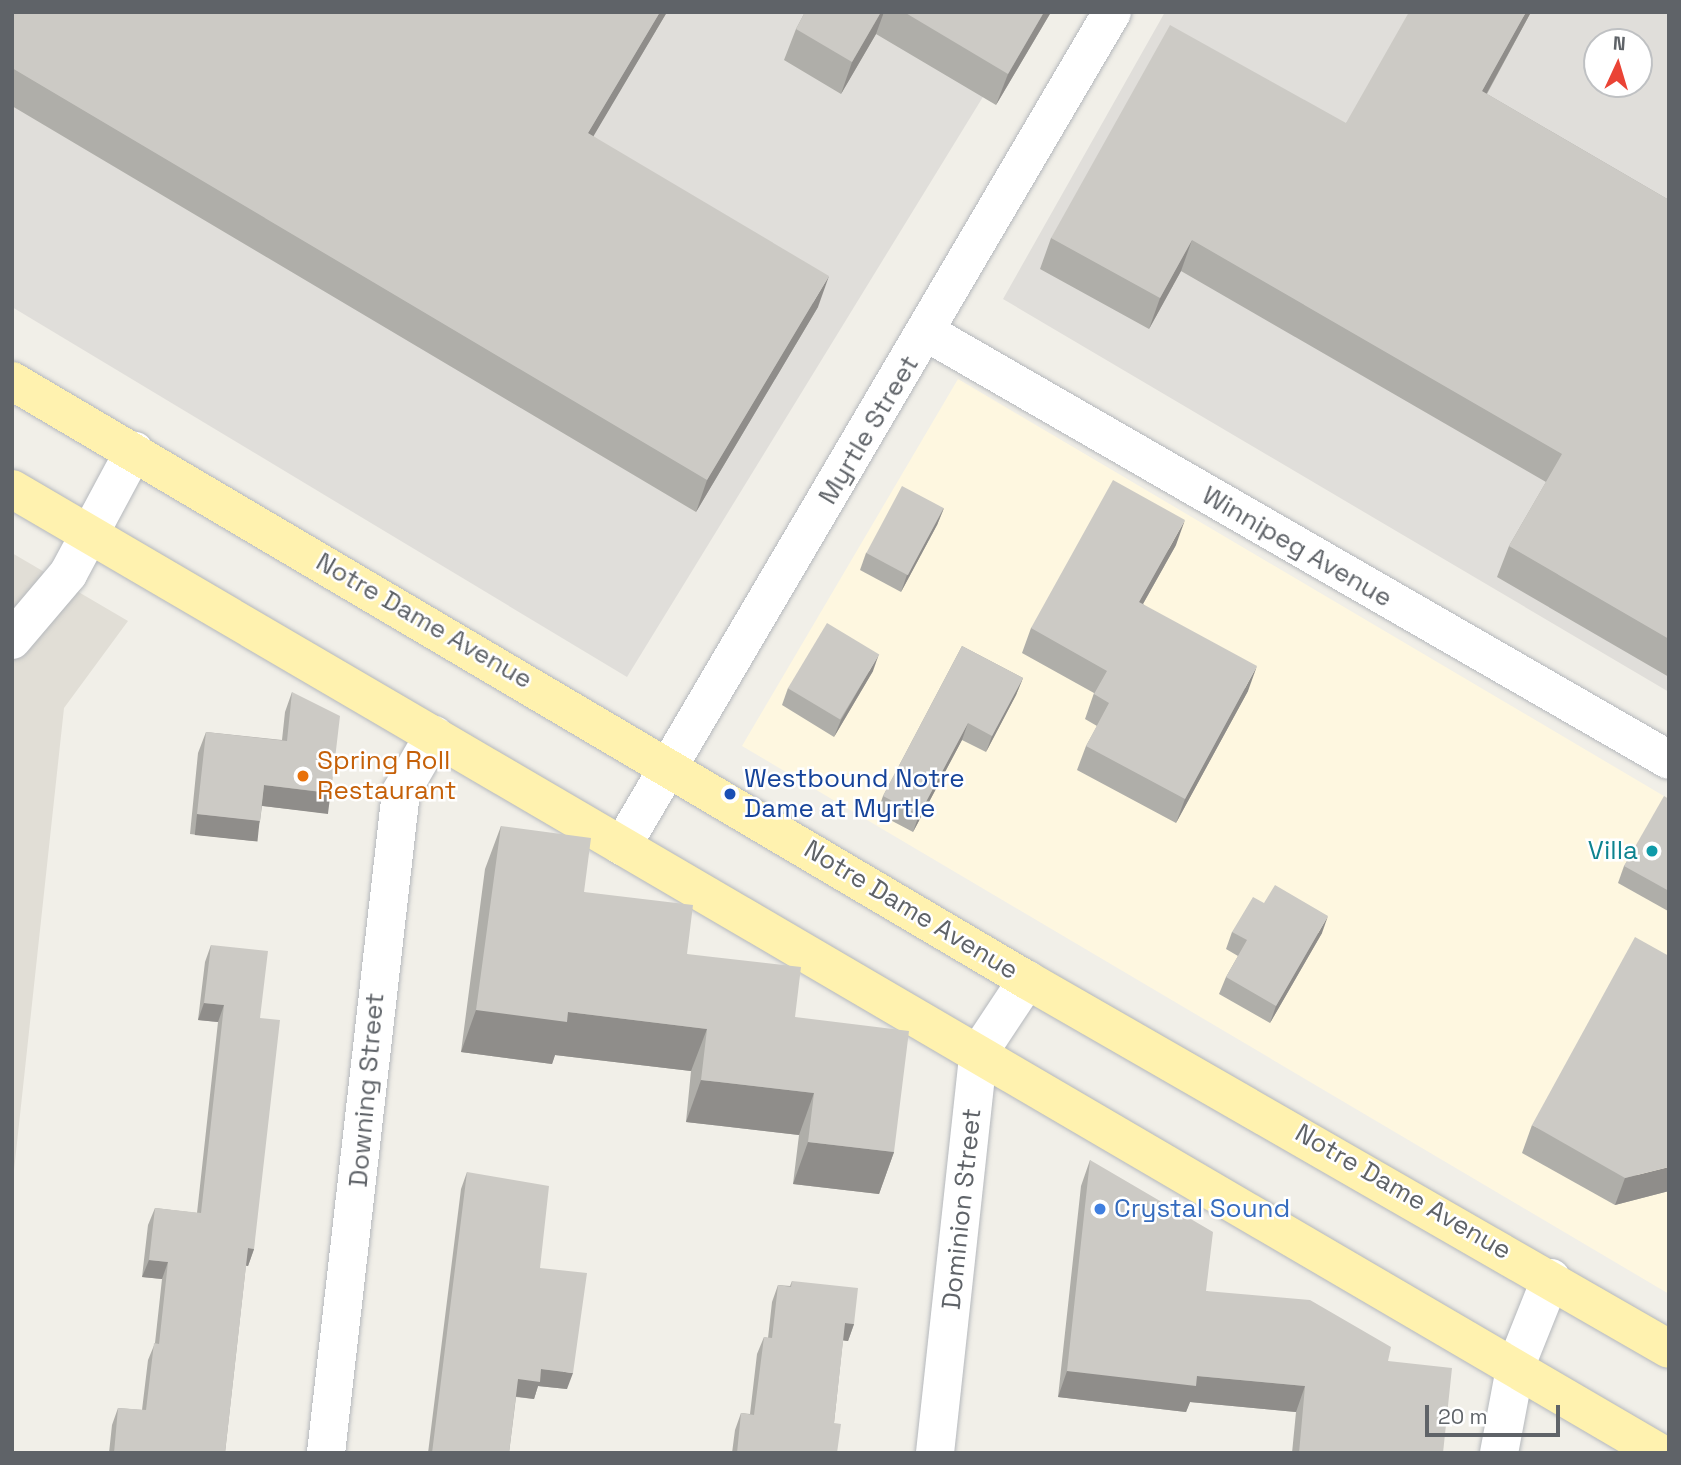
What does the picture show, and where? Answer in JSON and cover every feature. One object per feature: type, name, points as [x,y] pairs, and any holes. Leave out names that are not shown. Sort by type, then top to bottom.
[{"type":"main road","name":"Notre Dame Avenue","points":[[12,381],[667,765],[1027,980],[1551,1278],[1669,1349]]},
{"type":"main road","points":[[12,489],[1660,1453]]},
{"type":"street","name":"Myrtle Street","points":[[622,846],[667,765],[926,332],[1112,12]]},
{"type":"street","name":"Winnipeg Avenue","points":[[926,332],[1669,760]]},
{"type":"street","points":[[12,640],[46,604],[92,535],[134,452]]},
{"type":"street","name":"Downing Street","points":[[326,1453],[401,792],[434,735]]},
{"type":"street","name":"Dominion Street","points":[[935,1453],[978,1054],[1027,980]]},
{"type":"street","points":[[1499,1453],[1515,1368],[1551,1278]]},
{"type":"shaded area","points":[[12,12],[1035,12],[627,677],[12,307]]},
{"type":"shaded area","points":[[1165,12],[1669,12],[1669,692],[1003,299]]},
{"type":"shaded area","points":[[958,379],[1669,799],[1669,1294],[742,746]]},
{"type":"shaded area","points":[[12,553],[128,621],[64,708],[12,1189]]},
{"type":"building","points":[[12,12],[660,12],[588,133],[829,276],[707,480],[12,68]]},
{"type":"building","points":[[805,12],[881,12],[852,62],[796,29]]},
{"type":"building","points":[[904,12],[1044,12],[1008,74]]},
{"type":"building","points":[[1409,12],[1526,12],[1482,91],[1669,200],[1669,639],[1509,546],[1562,454],[1192,240],[1160,298],[1051,238],[1170,25],[1346,123]]},
{"type":"building","points":[[1113,480],[1185,520],[1139,602],[1257,666],[1185,799],[1086,746],[1109,703],[1094,694],[1107,671],[1031,628]]},
{"type":"building","points":[[902,486],[943,508],[908,575],[866,553]]},
{"type":"building","points":[[827,623],[879,654],[840,720],[788,688]]},
{"type":"building","points":[[962,646],[1023,678],[992,736],[968,723],[919,815],[883,796]]},
{"type":"building","points":[[292,692],[340,716],[331,793],[264,785],[260,821],[197,814],[206,732],[287,741]]},
{"type":"building","name":"Villa","points":[[1664,796],[1669,799],[1669,891],[1624,866]]},
{"type":"building","points":[[501,826],[591,838],[584,892],[693,905],[687,954],[801,967],[795,1017],[909,1031],[894,1152],[808,1142],[814,1093],[701,1080],[707,1029],[568,1012],[567,1022],[476,1010]]},
{"type":"building","points":[[1275,885],[1328,916],[1276,1006],[1226,977],[1247,940],[1232,932],[1253,897],[1264,903]]},
{"type":"building","points":[[1635,937],[1669,956],[1669,1167],[1625,1178],[1532,1125]]},
{"type":"building","points":[[211,945],[268,951],[260,1018],[280,1020],[254,1249],[248,1248],[225,1453],[114,1453],[118,1408],[146,1410],[154,1343],[159,1344],[168,1262],[149,1260],[155,1208],[201,1213],[224,1005],[204,1003]]},
{"type":"building","points":[[1090,1160],[1213,1232],[1206,1291],[1310,1300],[1391,1347],[1388,1361],[1452,1368],[1443,1453],[1299,1453],[1305,1386],[1197,1376],[1196,1386],[1067,1371]]},
{"type":"building","points":[[467,1172],[549,1186],[540,1268],[587,1273],[573,1373],[541,1369],[540,1382],[518,1379],[509,1453],[432,1453]]},
{"type":"building","points":[[792,1281],[858,1288],[854,1324],[845,1323],[834,1423],[841,1424],[837,1453],[737,1453],[741,1413],[754,1415],[764,1337],[772,1338],[778,1285],[791,1287]]},
{"type":"place","name":"Spring Roll Restaurant","points":[[303,776]]},
{"type":"place","name":"Westbound Notre Dame at Myrtle","points":[[730,794]]},
{"type":"place","name":"Villa","points":[[1652,851]]},
{"type":"place","name":"Crystal Sound","points":[[1100,1209]]}]
